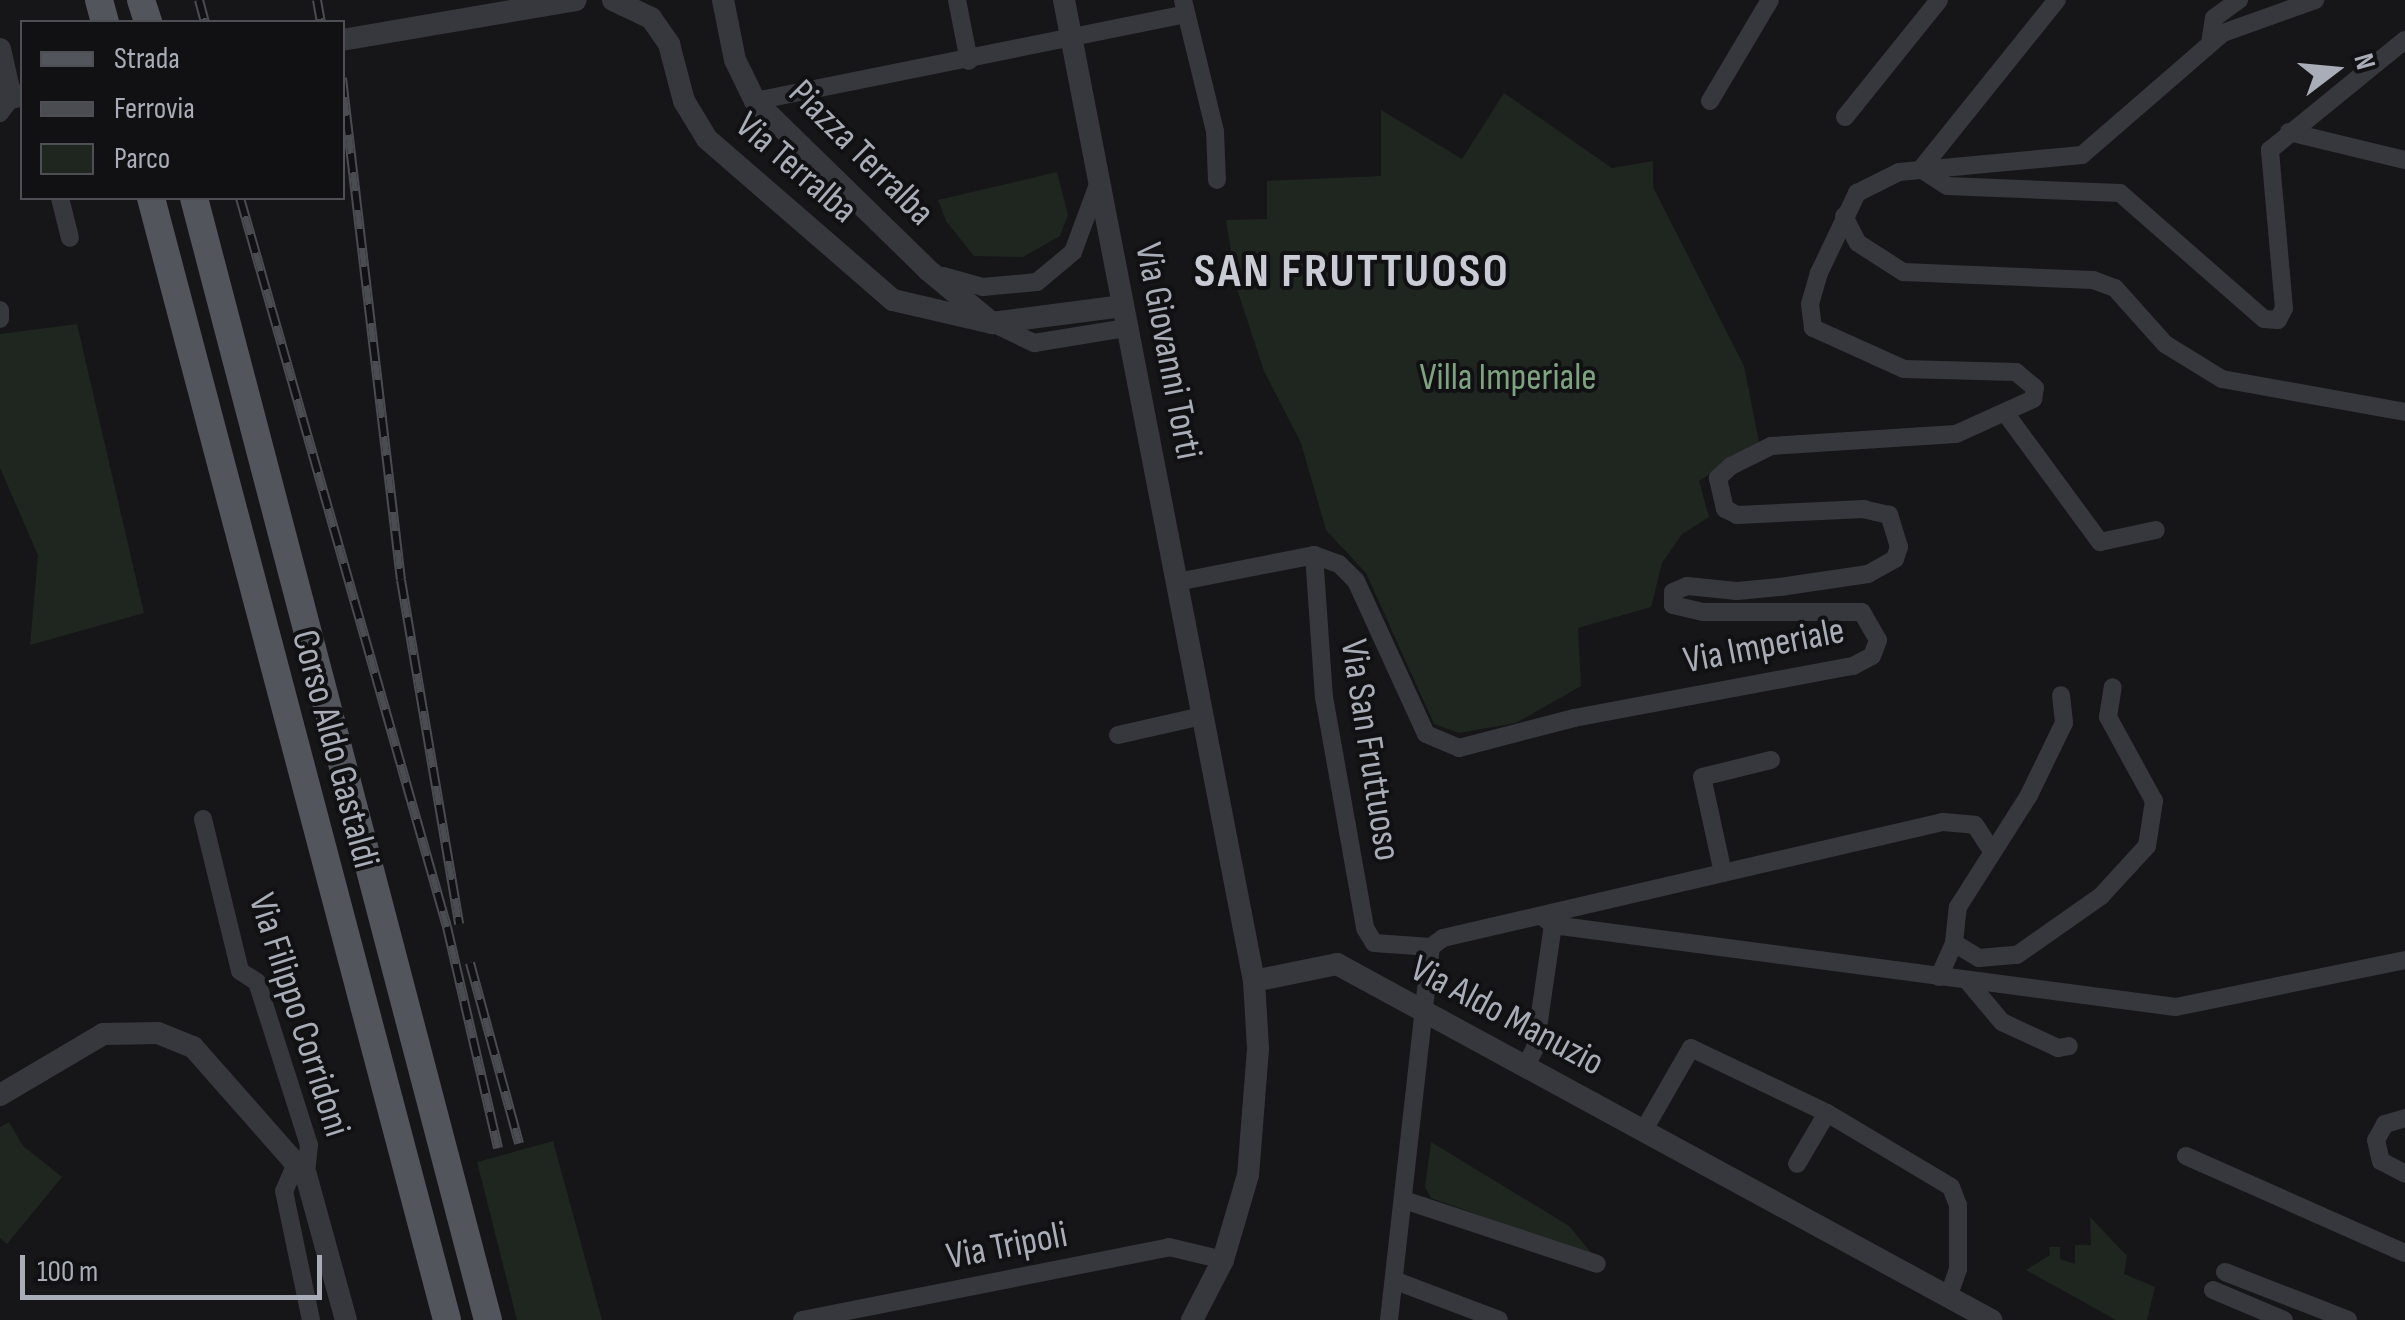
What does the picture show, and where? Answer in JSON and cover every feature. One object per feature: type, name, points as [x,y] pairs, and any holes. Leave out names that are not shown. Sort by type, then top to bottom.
[{"type":"main road","name":"Corso Aldo Gastaldi","points":[[152,200],[447,1320]]},
{"type":"main road","name":"Corso Aldo Gastaldi","points":[[195,200],[488,1320]]},
{"type":"street","name":"Via Terralba","points":[[613,0],[651,18],[660,30],[684,101],[707,139],[892,300],[992,323]]},
{"type":"street","points":[[723,0],[735,60],[755,101]]},
{"type":"street","points":[[957,0],[969,60]]},
{"type":"street","name":"Via Giovanni Torti","points":[[1064,0],[1254,981],[1256,1106],[1248,1175],[1223,1260],[1192,1320]]},
{"type":"street","points":[[1710,101],[1770,0]]},
{"type":"street","points":[[1846,116],[1939,0]]},
{"type":"street","points":[[1921,169],[2057,0]]},
{"type":"street","points":[[2210,43],[2214,18],[2239,0]]},
{"type":"street","points":[[2156,530],[2100,542],[2006,414],[2032,399],[2036,388],[2026,377],[1904,368],[1813,328],[1810,304],[1844,216],[1874,180],[1921,169],[2082,155],[2210,43],[2244,20],[2315,0]]},
{"type":"street","points":[[345,39],[567,2]]},
{"type":"street","name":"Piazza Terralba","points":[[755,101],[1072,39],[1184,7]]},
{"type":"street","points":[[1184,7],[1215,132],[1217,180]]},
{"type":"street","points":[[1921,169],[1947,186],[2120,193],[2271,321],[2284,308],[2268,160],[2276,141],[2405,40]]},
{"type":"street","points":[[0,49],[11,102]]},
{"type":"street","name":"Piazza Terralba","points":[[755,101],[928,270],[992,323]]},
{"type":"street","points":[[2289,132],[2405,160]]},
{"type":"street","name":"Piazza Terralba","points":[[928,270],[967,286],[1036,282],[1073,252],[1095,205],[1098,178]]},
{"type":"street","points":[[60,200],[70,238]]},
{"type":"street","points":[[1844,216],[1858,244]]},
{"type":"street","points":[[1829,252],[1845,241],[1858,244],[1918,277],[2093,280],[2115,288],[2165,344],[2222,378],[2405,412]]},
{"type":"street","points":[[0,310],[0,320]]},
{"type":"street","points":[[992,323],[1125,317]]},
{"type":"street","name":"Via Imperiale","points":[[1314,555],[1339,564],[1356,581],[1426,734],[1459,748],[1520,736],[1574,718],[1802,678],[1872,656],[1878,640],[1862,612],[1704,612],[1672,604],[1673,592],[1687,586],[1737,592],[1780,587],[1868,574],[1895,558],[1899,547],[1889,515],[1864,510],[1737,515],[1717,495],[1718,478],[1771,446],[1956,434],[2006,414]]},
{"type":"street","points":[[1177,582],[1314,555]]},
{"type":"street","name":"Via San Fruttuoso","points":[[1314,555],[1324,697],[1365,928],[1381,946],[1432,947]]},
{"type":"street","points":[[1954,943],[1979,958],[2017,955],[2101,896],[2148,846],[2154,802],[2108,717],[2113,687]]},
{"type":"street","points":[[1939,977],[1954,943],[1958,907],[1990,848],[2030,795],[2064,724],[2061,696]]},
{"type":"street","points":[[1118,735],[1202,716]]},
{"type":"street","points":[[1723,873],[1702,777],[1770,760]]},
{"type":"street","name":"Via Filippo Corridoni","points":[[203,819],[240,971],[256,982],[308,1145],[302,1168],[284,1192],[311,1320]]},
{"type":"street","points":[[1388,1320],[1396,1282],[1432,947],[1443,938],[1549,922],[1723,873],[1952,820],[1975,825],[1990,848]]},
{"type":"street","points":[[1549,922],[1970,984],[2176,1007],[2405,960]]},
{"type":"street","points":[[1524,1066],[1535,1048],[1549,922]]},
{"type":"street","name":"Via Aldo Manuzio","points":[[1254,981],[1337,964],[1645,1128],[1991,1320]]},
{"type":"street","points":[[1970,984],[2002,1022],[2058,1048],[2069,1046]]},
{"type":"street","name":"Via Filippo Corridoni","points":[[0,1095],[89,1040],[158,1033],[192,1047],[302,1168],[346,1320]]},
{"type":"street","points":[[1645,1128],[1692,1048],[1828,1113],[1951,1187],[1958,1205],[1958,1269],[1949,1295]]},
{"type":"street","points":[[1797,1164],[1828,1113]]},
{"type":"street","points":[[2405,1118],[2378,1131],[2376,1152],[2389,1168],[2405,1174]]},
{"type":"street","points":[[2186,1156],[2405,1253]]},
{"type":"street","points":[[1404,1200],[1596,1264]]},
{"type":"street","name":"Via Tripoli","points":[[802,1320],[1168,1247],[1223,1260]]},
{"type":"street","points":[[2225,1272],[2348,1320]]},
{"type":"street","points":[[1396,1282],[1499,1320]]},
{"type":"street","points":[[2213,1290],[2284,1320]]},
{"type":"green space","name":"Villa Imperiale","points":[[1504,93],[1612,168],[1653,161],[1653,187],[1744,366],[1759,442],[1699,481],[1709,517],[1682,534],[1662,563],[1651,607],[1578,628],[1581,686],[1516,723],[1459,733],[1434,724],[1366,573],[1326,530],[1301,443],[1264,371],[1237,289],[1226,220],[1267,219],[1267,181],[1381,176],[1381,110],[1462,159]]},
{"type":"green space","points":[[1057,172],[1068,215],[1060,236],[1023,257],[974,256],[946,221],[938,200]]},
{"type":"green space","points":[[77,324],[144,613],[30,645],[38,555],[0,468],[0,334]]},
{"type":"green space","points":[[9,1122],[23,1146],[62,1177],[7,1244],[0,1238],[0,1127]]},
{"type":"green space","points":[[553,1141],[602,1320],[517,1320],[477,1162]]},
{"type":"green space","points":[[1431,1142],[1569,1226],[1594,1256],[1431,1198],[1425,1187]]},
{"type":"green space","points":[[2090,1217],[2127,1256],[2124,1274],[2155,1287],[2147,1320],[2116,1320],[2026,1270],[2050,1255],[2049,1247],[2060,1247],[2060,1259],[2075,1264],[2075,1245],[2091,1245]]},
{"type":"railway","points":[[199,0],[204,20]]},
{"type":"railway","points":[[317,0],[321,20]]},
{"type":"railway","points":[[345,104],[401,580],[459,924]]},
{"type":"railway","points":[[241,200],[447,927],[498,1148]]},
{"type":"railway","points":[[470,963],[519,1143]]},
{"type":"district","name":"SAN FRUTTUOSO","points":[[1352,272]]}]
